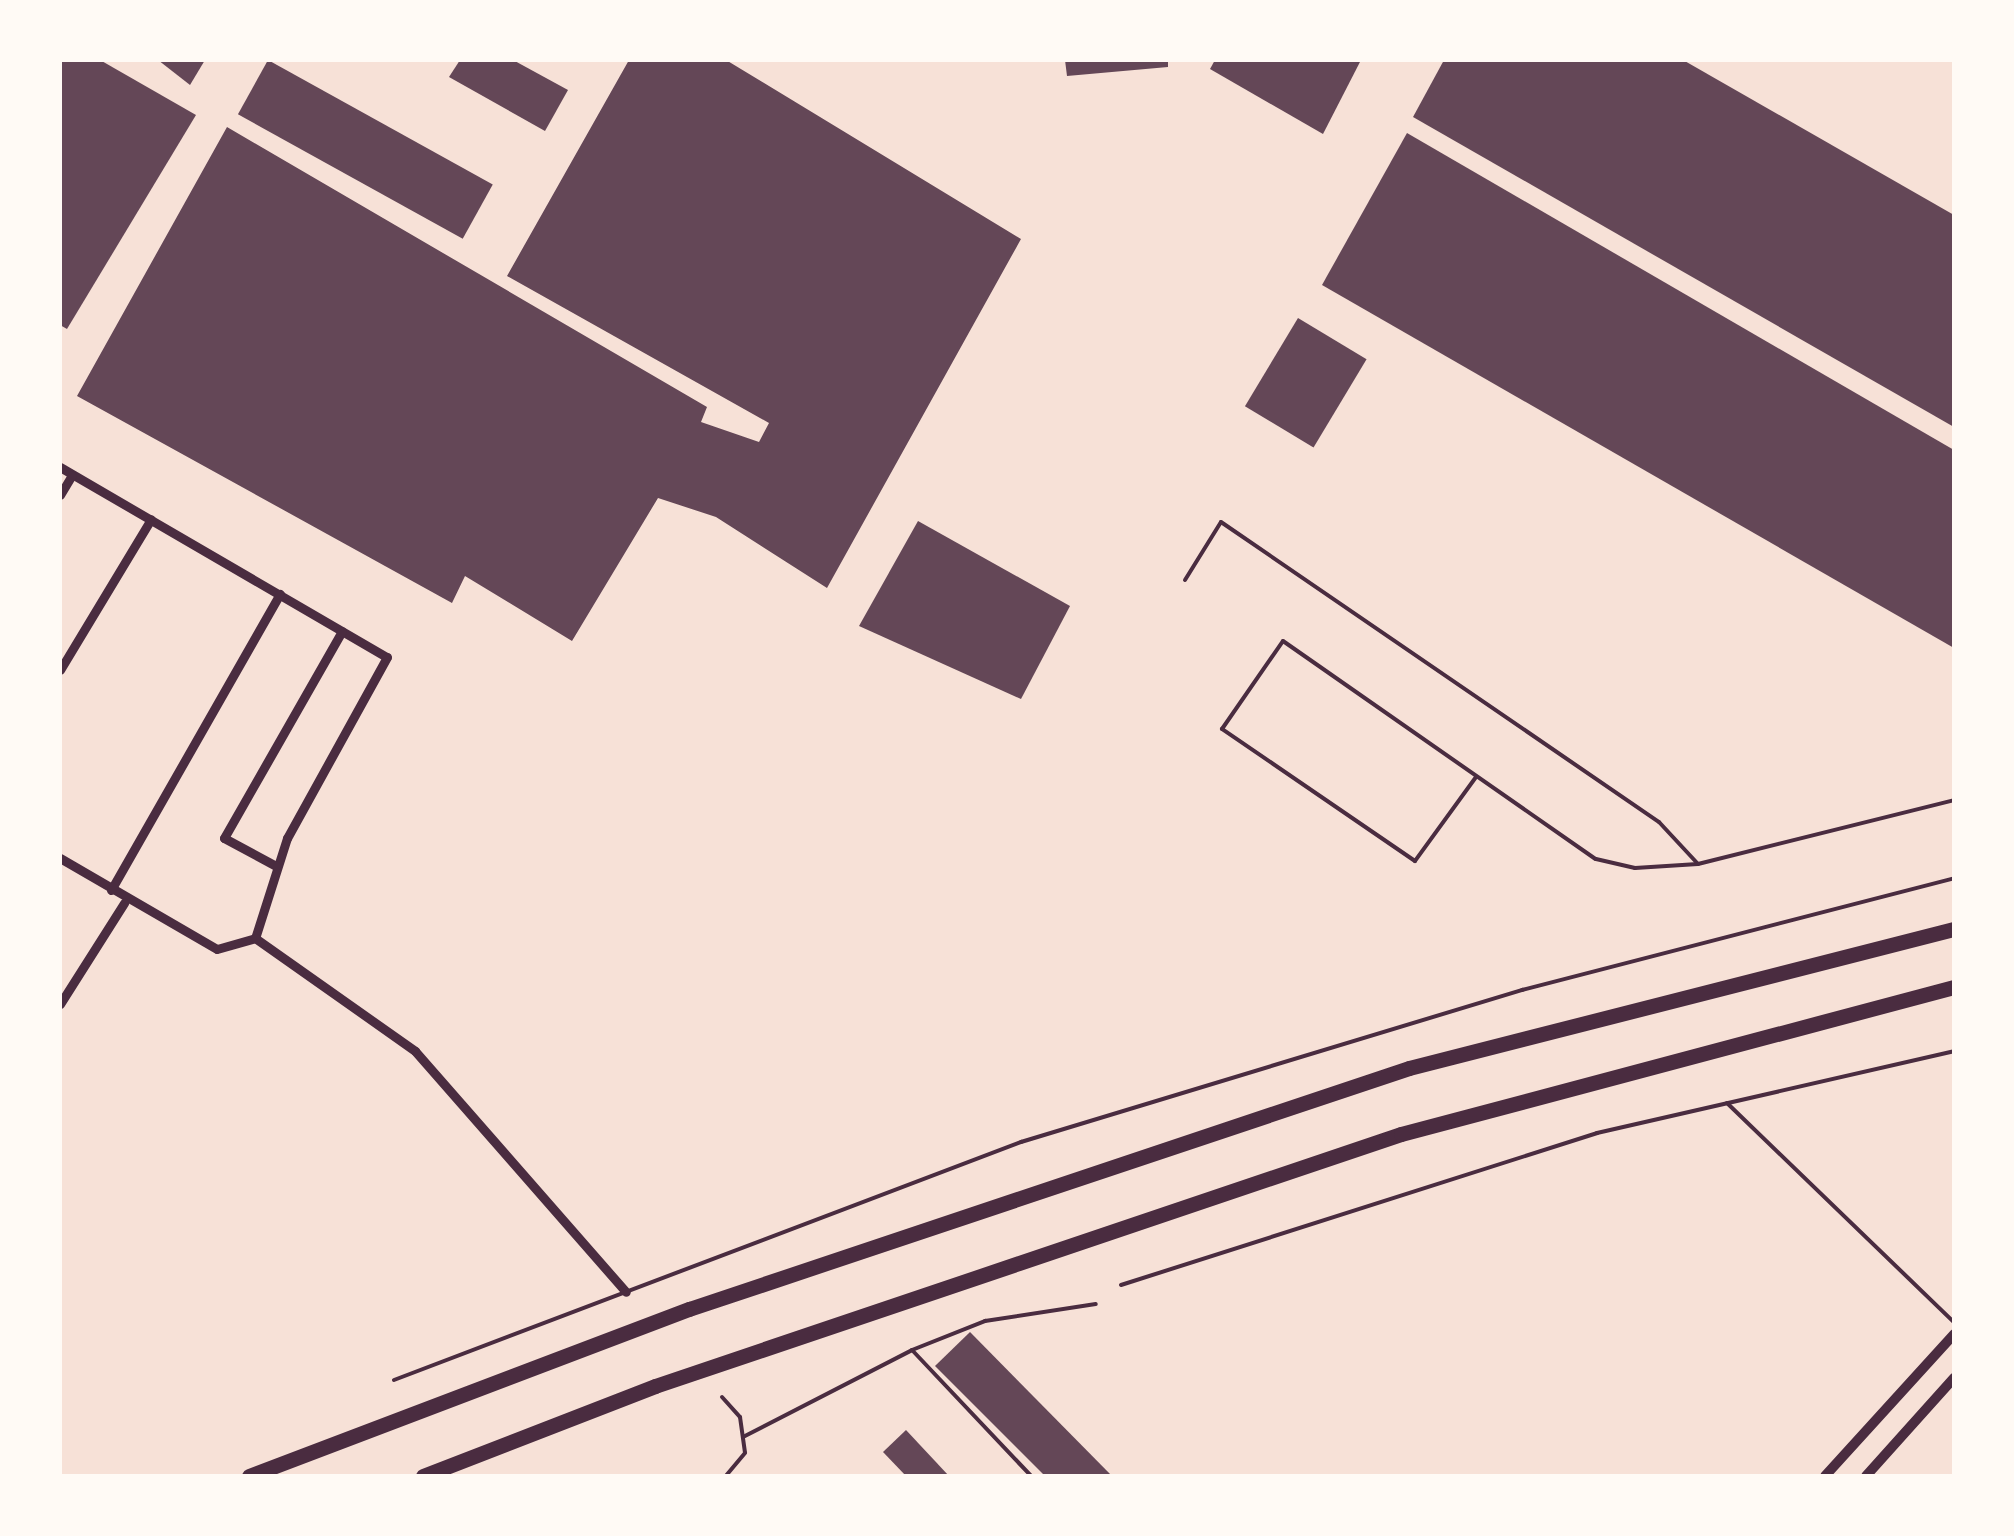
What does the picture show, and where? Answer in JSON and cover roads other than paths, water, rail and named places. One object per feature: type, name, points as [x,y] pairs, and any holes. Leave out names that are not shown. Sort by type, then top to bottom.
[{"type":"highway","points":[[249,1476],[689,1309],[1408,1068],[1954,929]]},
{"type":"highway","points":[[423,1476],[654,1386],[1402,1134],[1954,988]]},
{"type":"street","points":[[60,467],[387,657],[276,866],[255,938]]},
{"type":"street","points":[[60,496],[72,475]]},
{"type":"street","points":[[60,670],[64,655],[151,519]]},
{"type":"street","points":[[111,890],[280,594]]},
{"type":"street","points":[[276,866],[224,838],[342,631]]},
{"type":"street","points":[[60,858],[111,890],[124,903],[216,949],[255,938]]},
{"type":"street","points":[[60,1004],[124,903]]},
{"type":"street","points":[[255,938],[415,1051],[626,1292]]},
{"type":"street","points":[[1825,1476],[1954,1334]]},
{"type":"street","points":[[1942,1346],[1954,1355]]},
{"type":"street","points":[[1866,1476],[1954,1378]]},
{"type":"lane","points":[[1185,580],[1222,522],[1659,822],[1698,864]]},
{"type":"lane","points":[[1476,777],[1415,861],[1222,729],[1283,640],[1596,859],[1636,868],[1698,864],[1954,800]]},
{"type":"lane","points":[[394,1380],[1020,1142],[1522,990],[1954,878]]},
{"type":"lane","points":[[1121,1285],[1596,1134],[1954,1051]]},
{"type":"lane","points":[[1727,1103],[1954,1322]]},
{"type":"lane","points":[[743,1436],[912,1350],[984,1321],[1096,1304]]},
{"type":"lane","points":[[912,1350],[1032,1476]]},
{"type":"lane","points":[[722,1397],[743,1436],[745,1453],[726,1476]]}]
